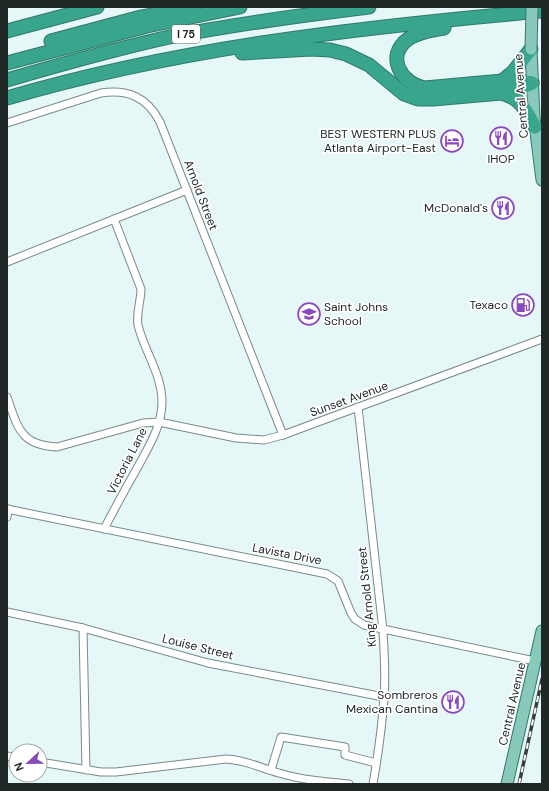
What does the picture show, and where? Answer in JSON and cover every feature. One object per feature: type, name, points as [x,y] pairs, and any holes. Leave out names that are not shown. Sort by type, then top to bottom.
[{"type":"highway","points":[[7,31],[97,7]]},
{"type":"highway","name":"I 75","points":[[7,54],[56,39],[135,19],[193,7]]},
{"type":"highway","points":[[7,63],[147,26],[240,7]]},
{"type":"highway","name":"I 75","points":[[7,80],[88,57],[173,37],[246,24],[369,7]]},
{"type":"highway","points":[[535,9],[416,35],[409,38],[400,48],[397,59],[400,73],[406,80],[418,87],[501,87],[517,100],[528,113],[535,126]]},
{"type":"highway","points":[[7,98],[138,65],[300,37],[376,27],[510,14]]},
{"type":"highway","points":[[188,56],[311,49],[330,50],[346,54],[369,65],[399,90],[418,99],[434,99],[501,87],[514,80],[532,83]]},
{"type":"highway","points":[[501,87],[530,49]]},
{"type":"main road","name":"Central Avenue","points":[[535,9],[530,49],[535,126],[542,180]]},
{"type":"main road","name":"Central Avenue","points":[[507,784],[542,631]]},
{"type":"street","name":"Arnold Street","points":[[7,123],[101,94],[116,92],[131,94],[141,99],[149,106],[156,114],[187,190],[283,435]]},
{"type":"street","points":[[7,262],[187,190]]},
{"type":"street","name":"Victoria Lane","points":[[104,529],[153,439],[159,422],[162,403],[157,373],[140,332],[138,322],[141,289],[114,219]]},
{"type":"street","name":"Sunset Avenue","points":[[159,422],[236,438],[264,440],[283,435],[542,339]]},
{"type":"street","points":[[7,397],[16,424],[22,433],[29,440],[42,446],[57,447],[143,424],[159,422]]},
{"type":"street","name":"King Arnold Street","points":[[358,407],[385,665],[381,737],[373,784]]},
{"type":"street","points":[[7,517],[8,509]]},
{"type":"street","name":"Lavista Drive","points":[[8,509],[327,574],[338,581],[351,613],[355,619],[364,625],[535,661]]},
{"type":"street","name":"Louise Street","points":[[7,612],[83,628],[208,663],[384,697]]},
{"type":"street","points":[[83,628],[86,770]]},
{"type":"street","points":[[271,770],[281,737],[345,747],[345,755],[376,763]]},
{"type":"street","points":[[48,763],[86,770],[116,772],[222,760],[238,760],[250,762],[301,779],[349,784]]},
{"type":"railway","points":[[519,784],[542,679]]},
{"type":"place","name":"IHOP","points":[[501,138]]},
{"type":"place","name":"BEST WESTERN PLUS Atlanta Airport-East","points":[[452,141]]},
{"type":"place","name":"McDonald's","points":[[503,208]]},
{"type":"place","name":"Texaco","points":[[523,305]]},
{"type":"place","name":"Saint Johns School","points":[[309,314]]},
{"type":"place","name":"Sombreros Mexican Cantina","points":[[453,702]]}]
